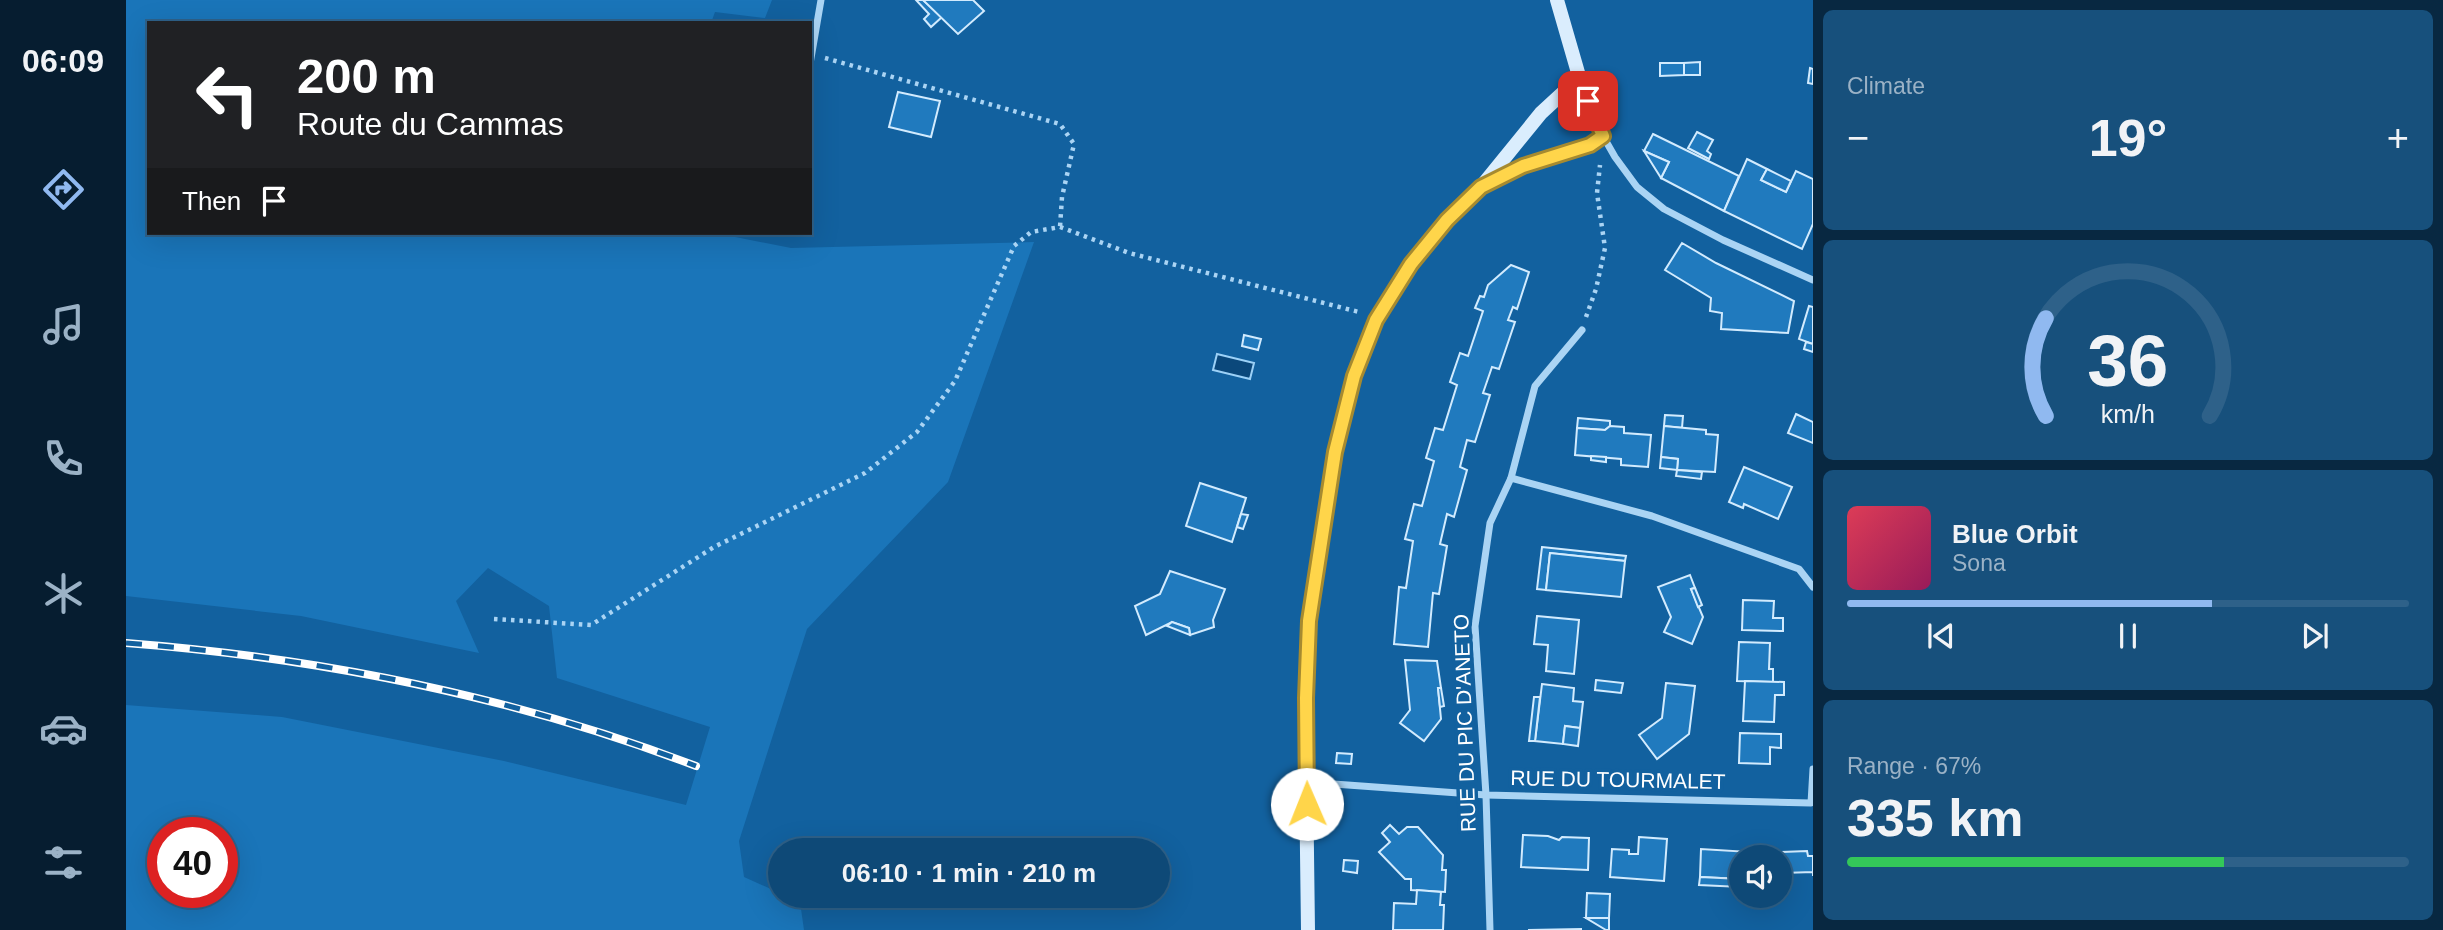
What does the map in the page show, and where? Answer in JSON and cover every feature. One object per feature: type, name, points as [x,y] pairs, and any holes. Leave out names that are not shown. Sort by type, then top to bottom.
[{"type":"street","points":[[812,54],[821,0]]},
{"type":"street","points":[[1557,0],[1581,83],[1603,136],[1637,187],[1664,209],[1723,240],[1813,280]]},
{"type":"street","points":[[1308,930],[1306,698],[1309,621],[1335,452],[1354,376],[1376,320],[1411,264],[1447,220],[1481,187],[1541,113],[1566,90],[1581,83]]},
{"type":"street","points":[[1481,187],[1523,166],[1590,145],[1603,136]]},
{"type":"street","name":"RUE DU PIC D'ANETO","points":[[1490,930],[1486,795],[1475,626],[1490,523],[1511,478],[1535,386],[1582,330]]},
{"type":"street","points":[[1511,478],[1664,520],[1799,569],[1813,587]]},
{"type":"street","name":"RUE DU TOURMALET","points":[[1306,782],[1486,795],[1811,803],[1813,769]]},
{"type":"path","points":[[812,54],[1060,124],[1074,144],[1062,197],[1060,228]]},
{"type":"path","points":[[1582,330],[1596,289],[1605,248],[1597,192],[1603,136]]},
{"type":"path","points":[[494,620],[591,625],[714,547],[865,473],[917,432],[956,381],[1014,246],[1031,232],[1060,228],[1129,253],[1354,310],[1376,320]]},
{"type":"shaded area","points":[[126,0],[772,0],[765,18],[715,12],[712,21],[147,21],[147,235],[725,235],[791,248],[1034,242],[948,482],[807,629],[739,841],[744,877],[768,888],[768,908],[801,908],[804,930],[126,930],[126,705],[282,717],[504,761],[686,805],[710,727],[557,678],[549,606],[488,568],[456,601],[479,653],[301,616],[126,596]]},
{"type":"shaded area","points":[[1217,354],[1254,363],[1250,379],[1213,370]]},
{"type":"building","points":[[916,0],[923,0],[942,17],[931,27],[924,19],[929,14]]},
{"type":"building","points":[[923,0],[973,0],[984,11],[958,34]]},
{"type":"building","points":[[1700,62],[1700,75],[1684,75],[1684,63]]},
{"type":"building","points":[[1660,63],[1684,63],[1684,75],[1660,76]]},
{"type":"building","points":[[1810,68],[1813,69],[1813,84],[1808,83]]},
{"type":"building","points":[[898,92],[940,101],[931,137],[889,127]]},
{"type":"building","points":[[1697,132],[1713,140],[1707,151],[1711,154],[1709,159],[1688,148]]},
{"type":"building","points":[[1653,134],[1739,176],[1724,211],[1661,178],[1669,162],[1644,151]]},
{"type":"building","points":[[1644,151],[1669,162],[1661,178]]},
{"type":"building","points":[[1747,159],[1767,169],[1761,180],[1786,192],[1796,171],[1813,179],[1813,224],[1802,249],[1724,211]]},
{"type":"building","points":[[1767,169],[1791,181],[1786,192],[1761,180]]},
{"type":"building","points":[[1682,243],[1716,263],[1794,301],[1788,333],[1721,329],[1722,313],[1710,311],[1711,298],[1665,270]]},
{"type":"building","points":[[1511,265],[1529,272],[1517,309],[1513,307],[1508,320],[1515,322],[1499,369],[1492,367],[1483,393],[1490,395],[1475,442],[1467,440],[1460,467],[1467,470],[1454,517],[1447,514],[1440,544],[1447,546],[1439,594],[1433,593],[1428,647],[1394,644],[1399,587],[1406,588],[1413,541],[1405,539],[1414,504],[1422,506],[1434,461],[1426,458],[1435,428],[1443,430],[1457,385],[1450,382],[1460,353],[1468,356],[1483,311],[1475,308],[1480,296],[1484,297],[1488,285]]},
{"type":"building","points":[[1809,306],[1813,307],[1813,344],[1799,339]]},
{"type":"building","points":[[1244,335],[1261,339],[1258,350],[1242,346]]},
{"type":"building","points":[[1806,342],[1813,344],[1813,352],[1804,349]]},
{"type":"building","points":[[1796,414],[1813,422],[1813,443],[1788,433]]},
{"type":"building","points":[[1665,415],[1683,416],[1682,428],[1664,426]]},
{"type":"building","points":[[1578,418],[1610,421],[1610,426],[1605,430],[1577,428]]},
{"type":"building","points":[[1610,426],[1624,427],[1624,433],[1651,435],[1648,467],[1621,465],[1621,459],[1575,455],[1577,428],[1605,430]]},
{"type":"building","points":[[1664,426],[1706,430],[1706,434],[1718,435],[1715,472],[1677,470],[1678,459],[1661,457]]},
{"type":"building","points":[[1591,456],[1606,457],[1606,462],[1591,460]]},
{"type":"building","points":[[1661,457],[1678,459],[1677,470],[1660,468]]},
{"type":"building","points":[[1744,467],[1792,487],[1778,519],[1744,504],[1743,508],[1729,502]]},
{"type":"building","points":[[1677,470],[1702,472],[1701,479],[1676,476]]},
{"type":"building","points":[[1200,483],[1246,498],[1232,542],[1186,526]]},
{"type":"building","points":[[1241,514],[1248,515],[1243,529],[1237,527]]},
{"type":"building","points":[[1542,547],[1626,556],[1625,561],[1550,553],[1546,590],[1537,589]]},
{"type":"building","points":[[1550,553],[1625,561],[1621,597],[1546,590]]},
{"type":"building","points":[[1170,571],[1225,589],[1213,620],[1214,627],[1190,635],[1189,628],[1172,622],[1146,635],[1135,606],[1160,594]]},
{"type":"building","points":[[1690,575],[1695,588],[1691,589],[1703,617],[1692,644],[1664,632],[1671,617],[1658,587]]},
{"type":"building","points":[[1695,588],[1702,605],[1698,607],[1691,589]]},
{"type":"building","points":[[1743,600],[1774,601],[1773,618],[1783,618],[1783,631],[1742,630]]},
{"type":"building","points":[[1537,616],[1579,620],[1574,674],[1546,671],[1548,645],[1534,644]]},
{"type":"building","points":[[1172,622],[1189,628],[1190,635],[1167,626]]},
{"type":"building","points":[[1739,642],[1770,643],[1769,669],[1773,669],[1773,682],[1737,681]]},
{"type":"building","points":[[1405,660],[1437,661],[1441,688],[1438,688],[1441,719],[1424,741],[1400,723],[1410,710]]},
{"type":"building","points":[[1596,680],[1623,683],[1621,693],[1595,690]]},
{"type":"building","points":[[1745,681],[1784,682],[1784,695],[1775,695],[1774,722],[1743,721]]},
{"type":"building","points":[[1666,683],[1695,686],[1689,734],[1657,759],[1639,735],[1662,718]]},
{"type":"building","points":[[1542,684],[1574,688],[1573,701],[1583,702],[1580,728],[1565,726],[1563,744],[1535,741]]},
{"type":"building","points":[[1438,688],[1441,688],[1444,706],[1440,707]]},
{"type":"building","points":[[1534,697],[1540,697],[1535,741],[1529,741]]},
{"type":"building","points":[[1565,726],[1580,728],[1578,746],[1563,744]]},
{"type":"building","points":[[1740,733],[1781,734],[1781,748],[1770,747],[1770,764],[1739,763]]},
{"type":"building","points":[[1337,753],[1352,754],[1351,764],[1336,763]]},
{"type":"building","points":[[1390,825],[1399,834],[1407,827],[1418,827],[1443,855],[1442,870],[1446,870],[1445,892],[1411,890],[1411,879],[1405,879],[1379,852],[1390,842],[1382,833]]},
{"type":"building","points":[[1523,835],[1548,836],[1559,840],[1562,837],[1589,838],[1588,870],[1521,867]]},
{"type":"building","points":[[1639,837],[1667,839],[1664,881],[1610,877],[1612,849],[1629,850],[1629,854],[1638,854]]},
{"type":"building","points":[[1701,849],[1729,851],[1729,878],[1700,877]]},
{"type":"building","points":[[1807,851],[1808,856],[1813,856],[1813,872],[1792,873],[1792,852]]},
{"type":"building","points":[[1344,860],[1358,861],[1357,873],[1343,871]]},
{"type":"building","points":[[1700,877],[1729,878],[1729,886],[1699,885]]},
{"type":"building","points":[[1417,890],[1441,892],[1440,905],[1444,905],[1443,930],[1393,930],[1394,903],[1416,904]]},
{"type":"building","points":[[1587,893],[1610,894],[1609,918],[1586,918]]},
{"type":"building","points":[[1586,918],[1609,918],[1609,930],[1606,930]]},
{"type":"railway","points":[[126,643],[271,659],[415,684],[557,719],[696,766]]},
{"type":"route","points":[[1307,804],[1306,698],[1309,621],[1335,452],[1354,376],[1376,320],[1411,264],[1447,220],[1481,187],[1523,166],[1590,145],[1603,136],[1588,101]]}]
